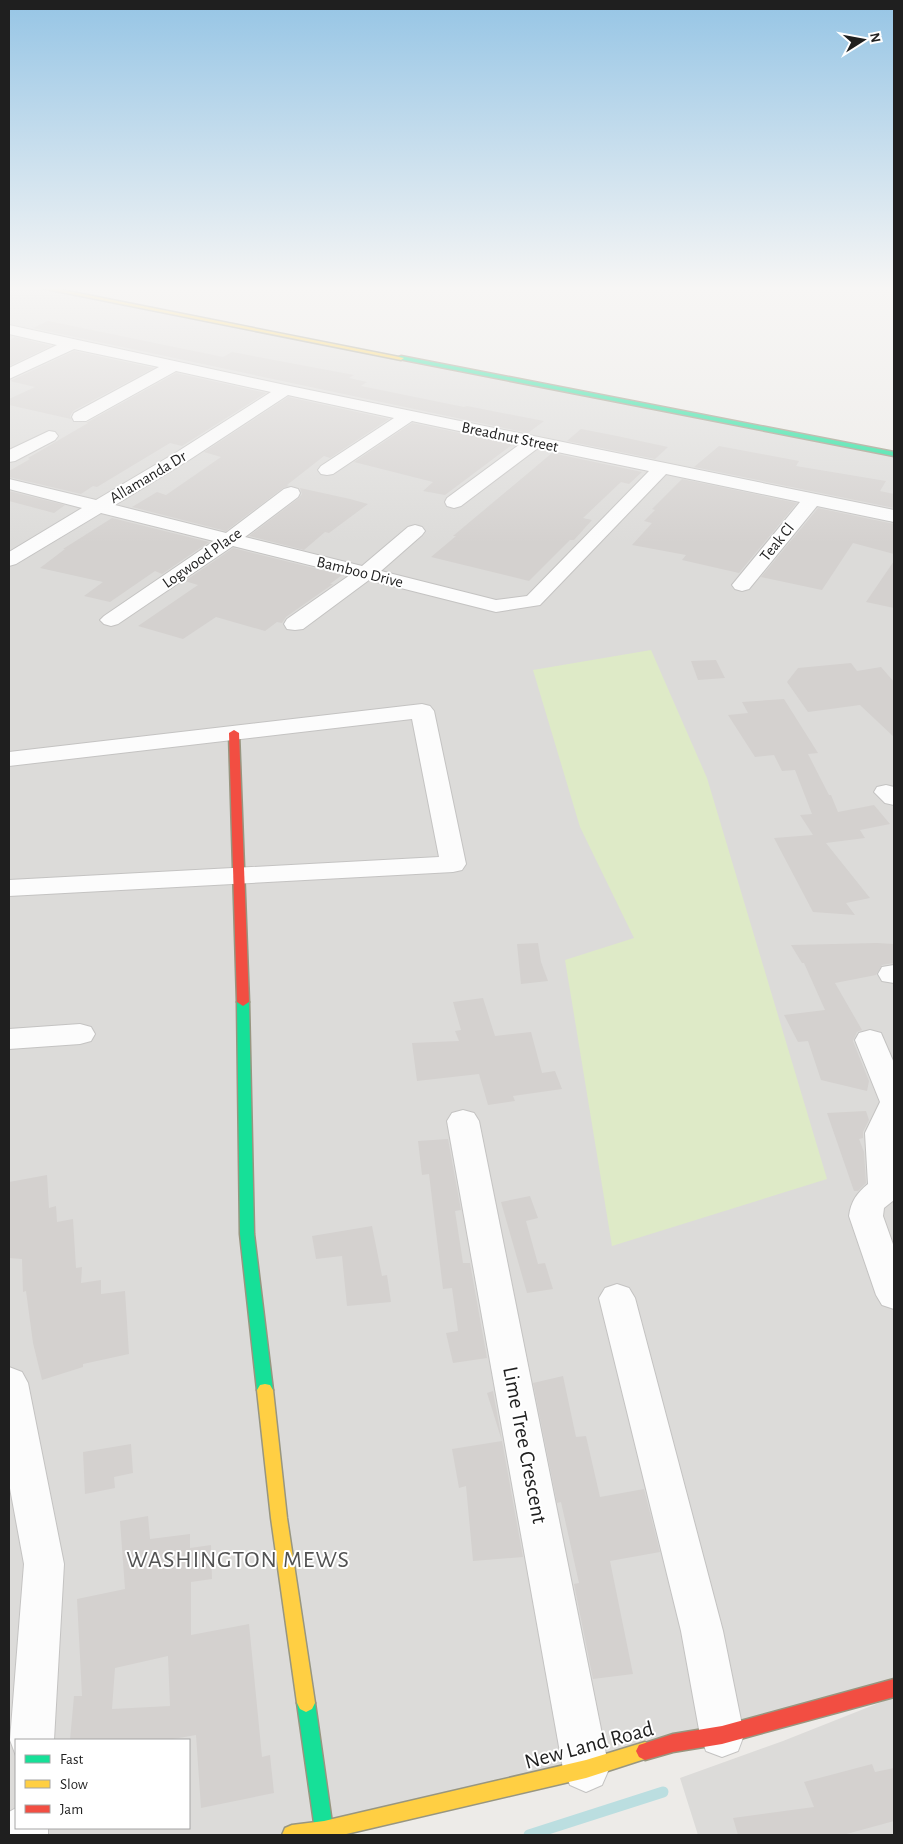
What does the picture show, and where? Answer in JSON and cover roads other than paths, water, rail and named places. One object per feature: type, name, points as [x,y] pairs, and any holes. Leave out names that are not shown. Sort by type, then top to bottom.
[{"type":"main road","points":[[476,372],[894,454]]},
{"type":"main road","points":[[234,733],[244,1020],[247,1234],[279,1518],[324,1830]]},
{"type":"main road","name":"New Land Road","points":[[292,1835],[324,1830],[586,1769],[673,1743],[722,1734],[894,1688]]},
{"type":"street","points":[[80,418],[162,372]]},
{"type":"street","name":"Breadnut Street","points":[[201,372],[894,516]]},
{"type":"street","name":"Allamanda Dr","points":[[9,560],[183,456],[285,390]]},
{"type":"street","points":[[327,470],[408,416]]},
{"type":"street","points":[[9,457],[49,436]]},
{"type":"street","points":[[454,502],[534,442]]},
{"type":"street","name":"Bamboo Drive","points":[[9,484],[496,606],[533,601],[661,469]]},
{"type":"street","name":"Logwood Place","points":[[111,620],[229,540],[291,494]]},
{"type":"street","name":"Teak Cl","points":[[742,585],[813,499]]},
{"type":"street","points":[[295,624],[365,574],[415,531]]},
{"type":"street","points":[[9,759],[422,711],[453,864],[239,878],[9,888]]},
{"type":"street","points":[[9,1038],[80,1034]]},
{"type":"street","points":[[870,1040],[894,1100]]},
{"type":"street","points":[[894,1104],[881,1133],[885,1188],[880,1195],[870,1198],[866,1205],[866,1216],[894,1295]]},
{"type":"street","name":"Lime Tree Crescent","points":[[463,1121],[586,1769]]},
{"type":"street","points":[[617,1298],[702,1631],[722,1734]]},
{"type":"street","points":[[9,1383],[44,1564],[32,1739]]},
{"type":"waterway","points":[[529,1835],[663,1792]]},
{"type":"district","name":"WASHINGTON MEWS","points":[[238,1560]]}]
